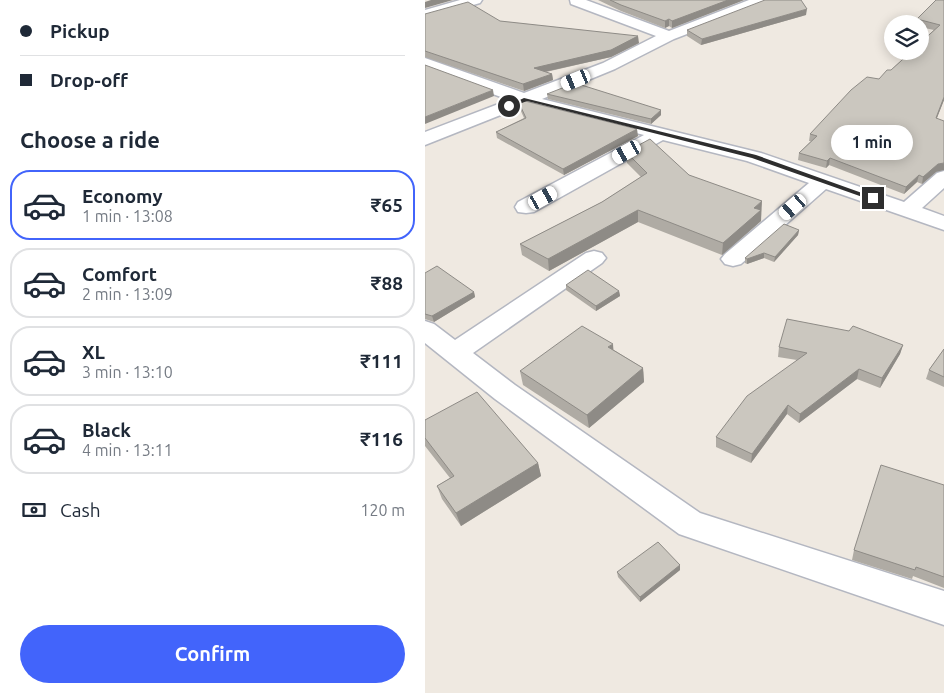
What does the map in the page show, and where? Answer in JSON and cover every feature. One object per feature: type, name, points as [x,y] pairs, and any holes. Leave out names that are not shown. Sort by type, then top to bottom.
[{"type":"street","points":[[425,15],[475,0]]},
{"type":"street","points":[[576,0],[669,36]]},
{"type":"street","points":[[425,139],[609,66],[669,36],[763,0]]},
{"type":"street","points":[[425,63],[526,100],[754,157],[944,223]]},
{"type":"street","points":[[526,207],[661,133]]},
{"type":"street","points":[[907,210],[944,177]]},
{"type":"street","points":[[733,258],[823,181]]},
{"type":"street","points":[[455,354],[594,258]]},
{"type":"street","points":[[425,330],[505,392],[690,524],[944,608]]},
{"type":"building","points":[[610,0],[728,0],[672,21],[669,19],[665,21]]},
{"type":"building","points":[[765,0],[801,0],[807,9],[702,39],[687,30]]},
{"type":"building","points":[[936,0],[944,0],[944,97],[936,118],[944,121],[944,163],[938,164],[923,177],[919,175],[906,187],[830,158],[827,161],[799,153],[817,136],[810,134],[851,90],[867,77],[879,79],[887,70],[891,70],[902,60],[929,60],[929,35],[940,25],[929,22],[929,15],[921,15]]},
{"type":"building","points":[[468,2],[500,21],[638,36],[611,50],[534,68],[552,74],[523,84],[425,51],[425,14]]},
{"type":"building","points":[[425,65],[493,90],[425,117]]},
{"type":"building","points":[[575,83],[661,110],[651,119],[547,94]]},
{"type":"building","points":[[525,101],[637,129],[563,169],[496,132],[526,118],[519,103]]},
{"type":"building","points":[[650,139],[689,175],[762,201],[754,208],[761,210],[723,243],[638,210],[548,259],[520,244],[602,202],[647,173],[626,152]]},
{"type":"building","points":[[784,224],[799,230],[775,257],[764,253],[745,258]]},
{"type":"building","points":[[437,266],[474,292],[432,316],[425,314],[425,273]]},
{"type":"building","points":[[588,270],[619,291],[596,306],[566,285]]},
{"type":"building","points":[[787,319],[849,331],[853,326],[903,345],[882,378],[859,369],[800,414],[788,405],[752,454],[716,437],[747,396],[807,353],[779,347]]},
{"type":"building","points":[[582,326],[613,344],[608,347],[643,368],[587,415],[520,371]]},
{"type":"building","points":[[944,349],[944,377],[929,370]]},
{"type":"building","points":[[477,392],[538,463],[456,513],[437,486],[454,476],[425,438],[425,420]]},
{"type":"building","points":[[881,465],[944,485],[944,577],[916,567],[915,570],[854,550]]},
{"type":"building","points":[[658,542],[680,565],[640,597],[617,572]]},
{"type":"route","points":[[509,106],[526,100],[754,157],[873,198]]}]
